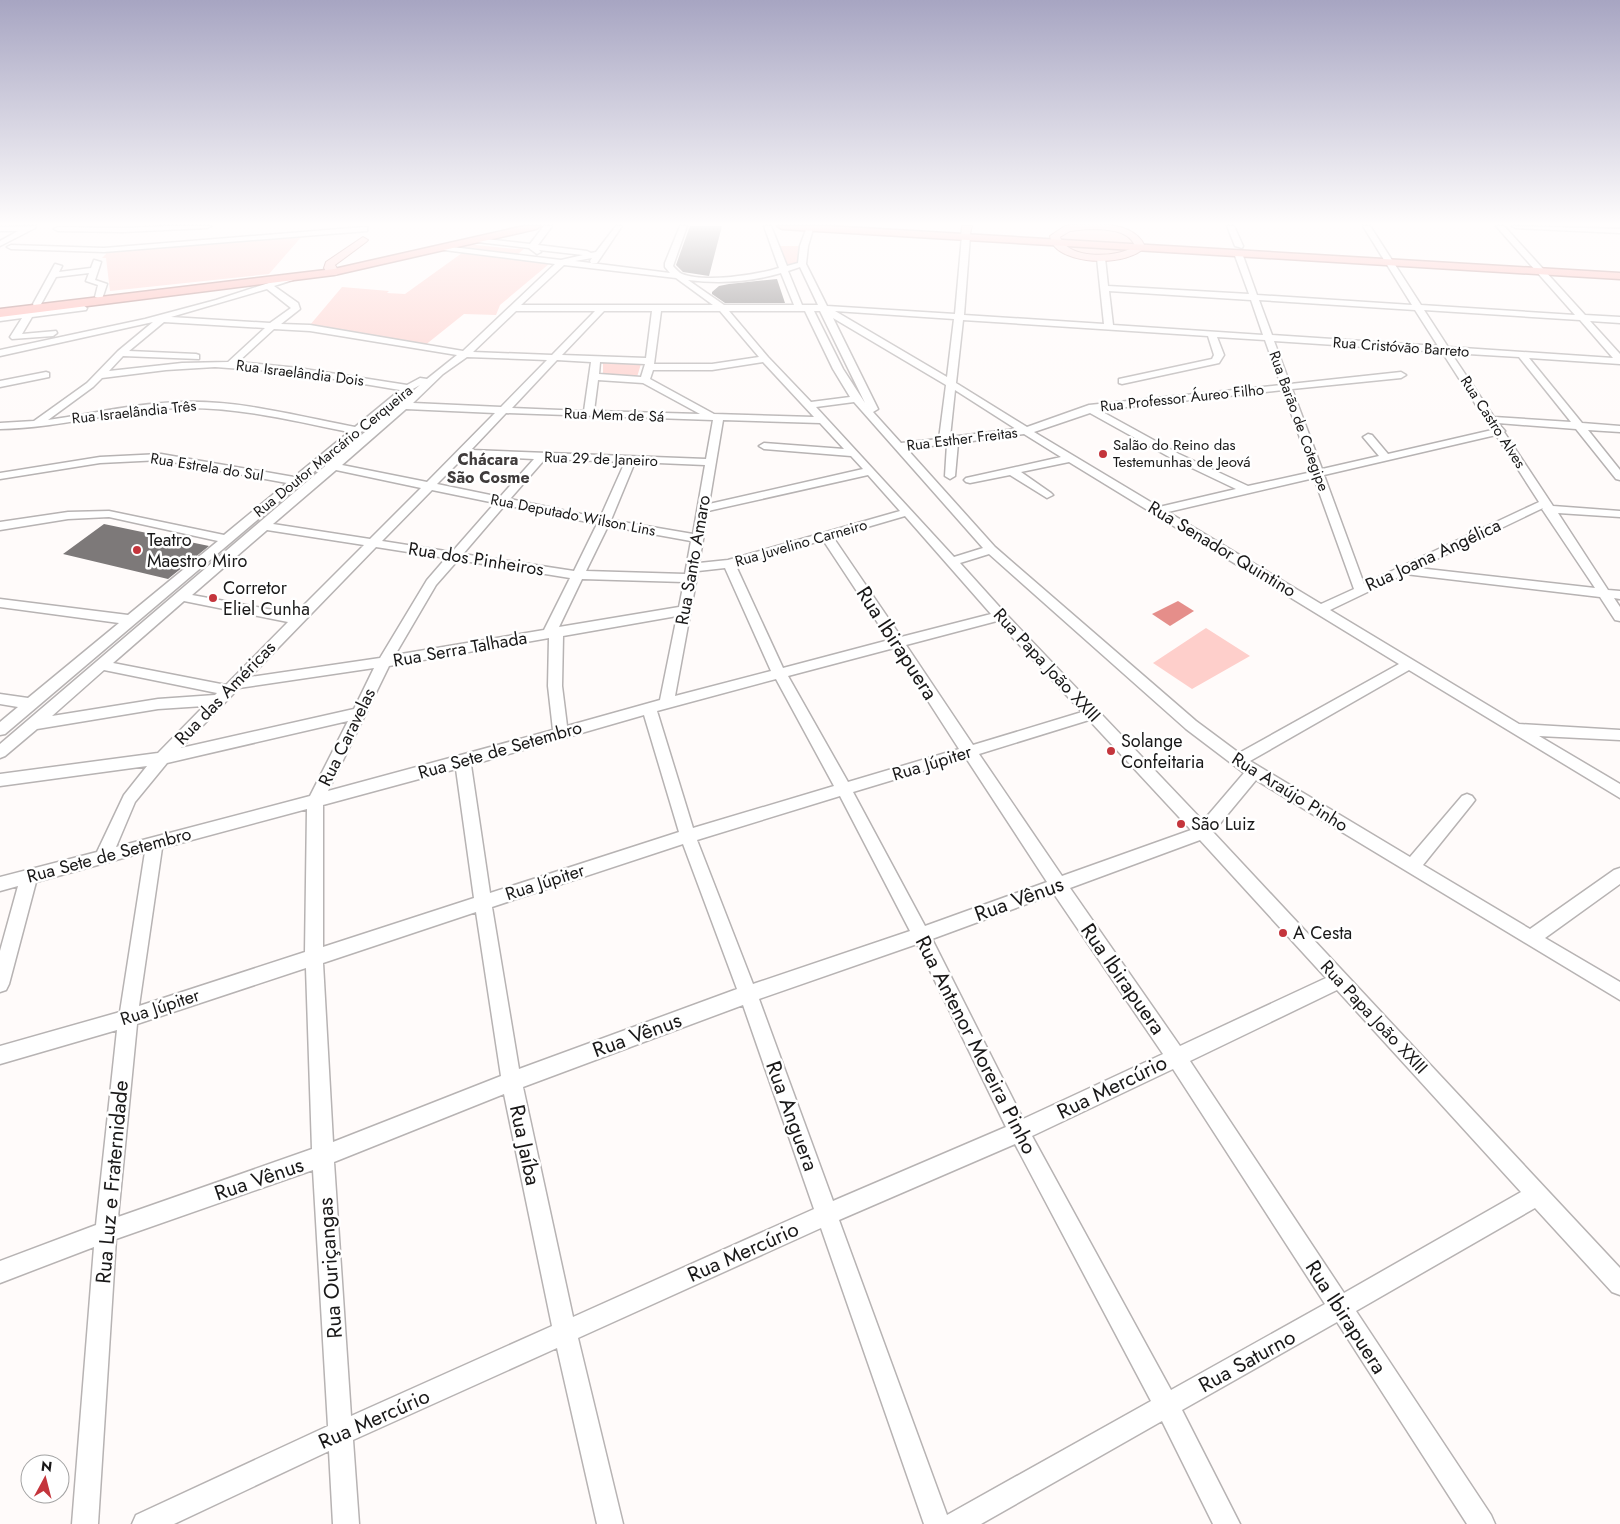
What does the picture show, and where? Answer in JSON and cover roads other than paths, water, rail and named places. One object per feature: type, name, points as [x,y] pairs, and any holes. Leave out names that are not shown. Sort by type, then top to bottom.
[{"type":"highway","points":[[52,317],[96,297]]},
{"type":"highway","points":[[0,308],[33,309],[52,317],[85,305],[145,297]]},
{"type":"highway","points":[[0,313],[33,309]]},
{"type":"street","points":[[40,297],[15,337],[52,317],[67,332]]},
{"type":"street","points":[[0,353],[158,320],[232,297]]},
{"type":"street","points":[[121,353],[234,362],[273,325],[294,311],[297,307],[283,297]]},
{"type":"street","name":"Rua Doutor Marcário Cerqueira","points":[[0,752],[404,406],[440,372],[465,354],[525,297]]},
{"type":"street","name":"Rua Papa João XXIII","points":[[707,297],[722,308],[765,359],[871,470],[1000,616],[1203,832],[1620,1284]]},
{"type":"street","points":[[797,297],[856,399],[885,433]]},
{"type":"street","points":[[817,297],[885,433]]},
{"type":"street","points":[[950,476],[948,440],[950,384],[961,297]]},
{"type":"street","points":[[1105,297],[1109,328]]},
{"type":"street","points":[[1241,297],[1620,320]]},
{"type":"street","name":"Rua Castro Alves","points":[[1413,297],[1445,350],[1500,431],[1546,506],[1620,617]]},
{"type":"street","points":[[1564,297],[1620,360]]},
{"type":"street","name":"Rua Barão de Cotegipe","points":[[1254,298],[1360,589]]},
{"type":"street","name":"Rua Cristóvão Barreto","points":[[514,308],[822,308],[1269,339],[1620,360]]},
{"type":"street","name":"Rua Senador Quintino","points":[[822,308],[987,405],[1026,431],[1620,792]]},
{"type":"street","points":[[0,318],[33,309]]},
{"type":"street","name":"Rua das Américas","points":[[102,858],[129,799],[162,758],[601,309]]},
{"type":"street","points":[[645,380],[650,364],[657,309]]},
{"type":"street","points":[[37,424],[102,375],[121,353],[158,320],[310,328],[465,354],[718,367],[765,359]]},
{"type":"street","points":[[1122,381],[1216,361],[1219,355],[1212,335]]},
{"type":"street","points":[[1522,355],[1581,426],[1620,477]]},
{"type":"street","points":[[589,414],[596,360]]},
{"type":"street","name":"Rua Israelândia Dois","points":[[102,375],[234,362],[412,386]]},
{"type":"street","name":"Rua Doutor Marcário Cerqueira","points":[[0,730],[357,430],[412,386],[440,372]]},
{"type":"street","points":[[0,384],[46,375]]},
{"type":"street","name":"Rua Professor Áureo Filho","points":[[1026,431],[1090,408],[1286,386],[1401,376]]},
{"type":"street","points":[[594,377],[645,380],[716,417]]},
{"type":"street","points":[[811,405],[856,399]]},
{"type":"street","name":"Rua Israelândia Três","points":[[0,426],[37,424],[156,407],[200,404],[224,406],[357,430]]},
{"type":"street","name":"Rua Mem de Sá","points":[[404,406],[589,414],[824,420]]},
{"type":"street","points":[[1090,408],[1175,456],[1245,489]]},
{"type":"street","name":"Rua Santo Amaro","points":[[657,705],[685,610],[696,538],[703,509],[716,417]]},
{"type":"street","points":[[1492,420],[1620,429]]},
{"type":"street","name":"Rua Esther Freitas","points":[[898,447],[1026,431]]},
{"type":"street","points":[[1157,511],[1500,431]]},
{"type":"street","name":"Rua Araújo Pinho","points":[[885,433],[991,550],[1191,725],[1238,761],[1620,992]]},
{"type":"street","points":[[1368,437],[1386,458]]},
{"type":"street","points":[[764,446],[854,453]]},
{"type":"street","name":"Rua 29 de Janeiro","points":[[462,453],[710,462]]},
{"type":"street","name":"Rua Estrela do Sul","points":[[0,476],[140,456],[161,457],[295,481]]},
{"type":"street","name":"Rua Caravelas","points":[[315,802],[384,662],[431,584],[541,457]]},
{"type":"street","points":[[970,480],[1071,458]]},
{"type":"street","points":[[560,732],[552,634],[577,575],[604,522],[631,460]]},
{"type":"street","name":"Rua Deputado Wilson Lins","points":[[333,466],[604,522],[696,538]]},
{"type":"street","points":[[703,509],[871,470]]},
{"type":"street","points":[[1013,472],[1047,495]]},
{"type":"street","points":[[1546,506],[1620,514]]},
{"type":"street","name":"Rua Joana Angélica","points":[[1321,609],[1360,589],[1546,506]]},
{"type":"street","name":"Rua Juvelino Carneiro","points":[[691,573],[827,537],[908,512]]},
{"type":"street","points":[[0,526],[93,513],[109,514],[226,539]]},
{"type":"street","name":"Rua dos Pinheiros","points":[[263,526],[577,575],[691,573]]},
{"type":"street","name":"Rua Ibirapuera","points":[[827,537],[1058,885],[1176,1056],[1482,1524]]},
{"type":"street","points":[[953,561],[991,550]]},
{"type":"street","name":"Rua Antenor Moreira Pinho","points":[[729,564],[779,674],[844,789],[921,935],[1019,1132],[1167,1406],[1227,1524]]},
{"type":"street","points":[[1404,570],[1620,595]]},
{"type":"street","points":[[173,584],[173,588],[176,590],[192,588]]},
{"type":"street","points":[[182,597],[298,619]]},
{"type":"street","points":[[151,602],[161,604],[167,609]]},
{"type":"street","points":[[0,603],[130,620]]},
{"type":"street","name":"Rua Serra Talhada","points":[[32,724],[158,704],[384,662],[685,610]]},
{"type":"street","name":"Rua Sete de Setembro","points":[[0,884],[463,762],[657,705],[1000,616]]},
{"type":"street","points":[[1238,761],[1410,664]]},
{"type":"street","points":[[101,665],[226,691]]},
{"type":"street","points":[[0,699],[31,704]]},
{"type":"street","name":"Rua Anguera","points":[[657,705],[688,836],[828,1214],[937,1524]]},
{"type":"street","points":[[0,780],[162,758],[358,713]]},
{"type":"street","name":"Rua Júpiter","points":[[0,1055],[128,1018],[688,836],[1093,714]]},
{"type":"street","points":[[1516,729],[1620,735]]},
{"type":"street","name":"Rua Jaíba","points":[[463,762],[512,1081],[564,1333],[610,1524]]},
{"type":"street","name":"Rua Vênus","points":[[0,1272],[106,1232],[323,1156],[512,1081],[748,994],[921,935],[1203,832],[1254,772]]},
{"type":"street","points":[[1412,867],[1467,800]]},
{"type":"street","name":"Rua Ouriçangas","points":[[315,802],[314,957],[323,1156],[346,1524]]},
{"type":"street","name":"Rua Luz e Fraternidade","points":[[86,1524],[106,1232],[128,1018],[155,842]]},
{"type":"street","points":[[1531,938],[1620,875]]},
{"type":"street","points":[[2,974],[29,876]]},
{"type":"street","name":"Rua Mercúrio","points":[[145,1524],[341,1433],[828,1214],[1019,1132],[1340,980]]},
{"type":"street","name":"Rua Saturno","points":[[956,1524],[1537,1195]]},
{"type":"place","name":"Salão do Reino das Testemunhas de Jeová","points":[[1103,454]]},
{"type":"place","name":"Teatro Maestro Miro","points":[[137,550]]},
{"type":"place","name":"Corretor Eliel Cunha","points":[[213,598]]},
{"type":"place","name":"Solange Confeitaria","points":[[1111,751]]},
{"type":"place","name":"São Luiz","points":[[1181,824]]},
{"type":"place","name":"A Cesta","points":[[1283,933]]},
{"type":"district","name":"Chácara São Cosme","points":[[488,468]]}]
